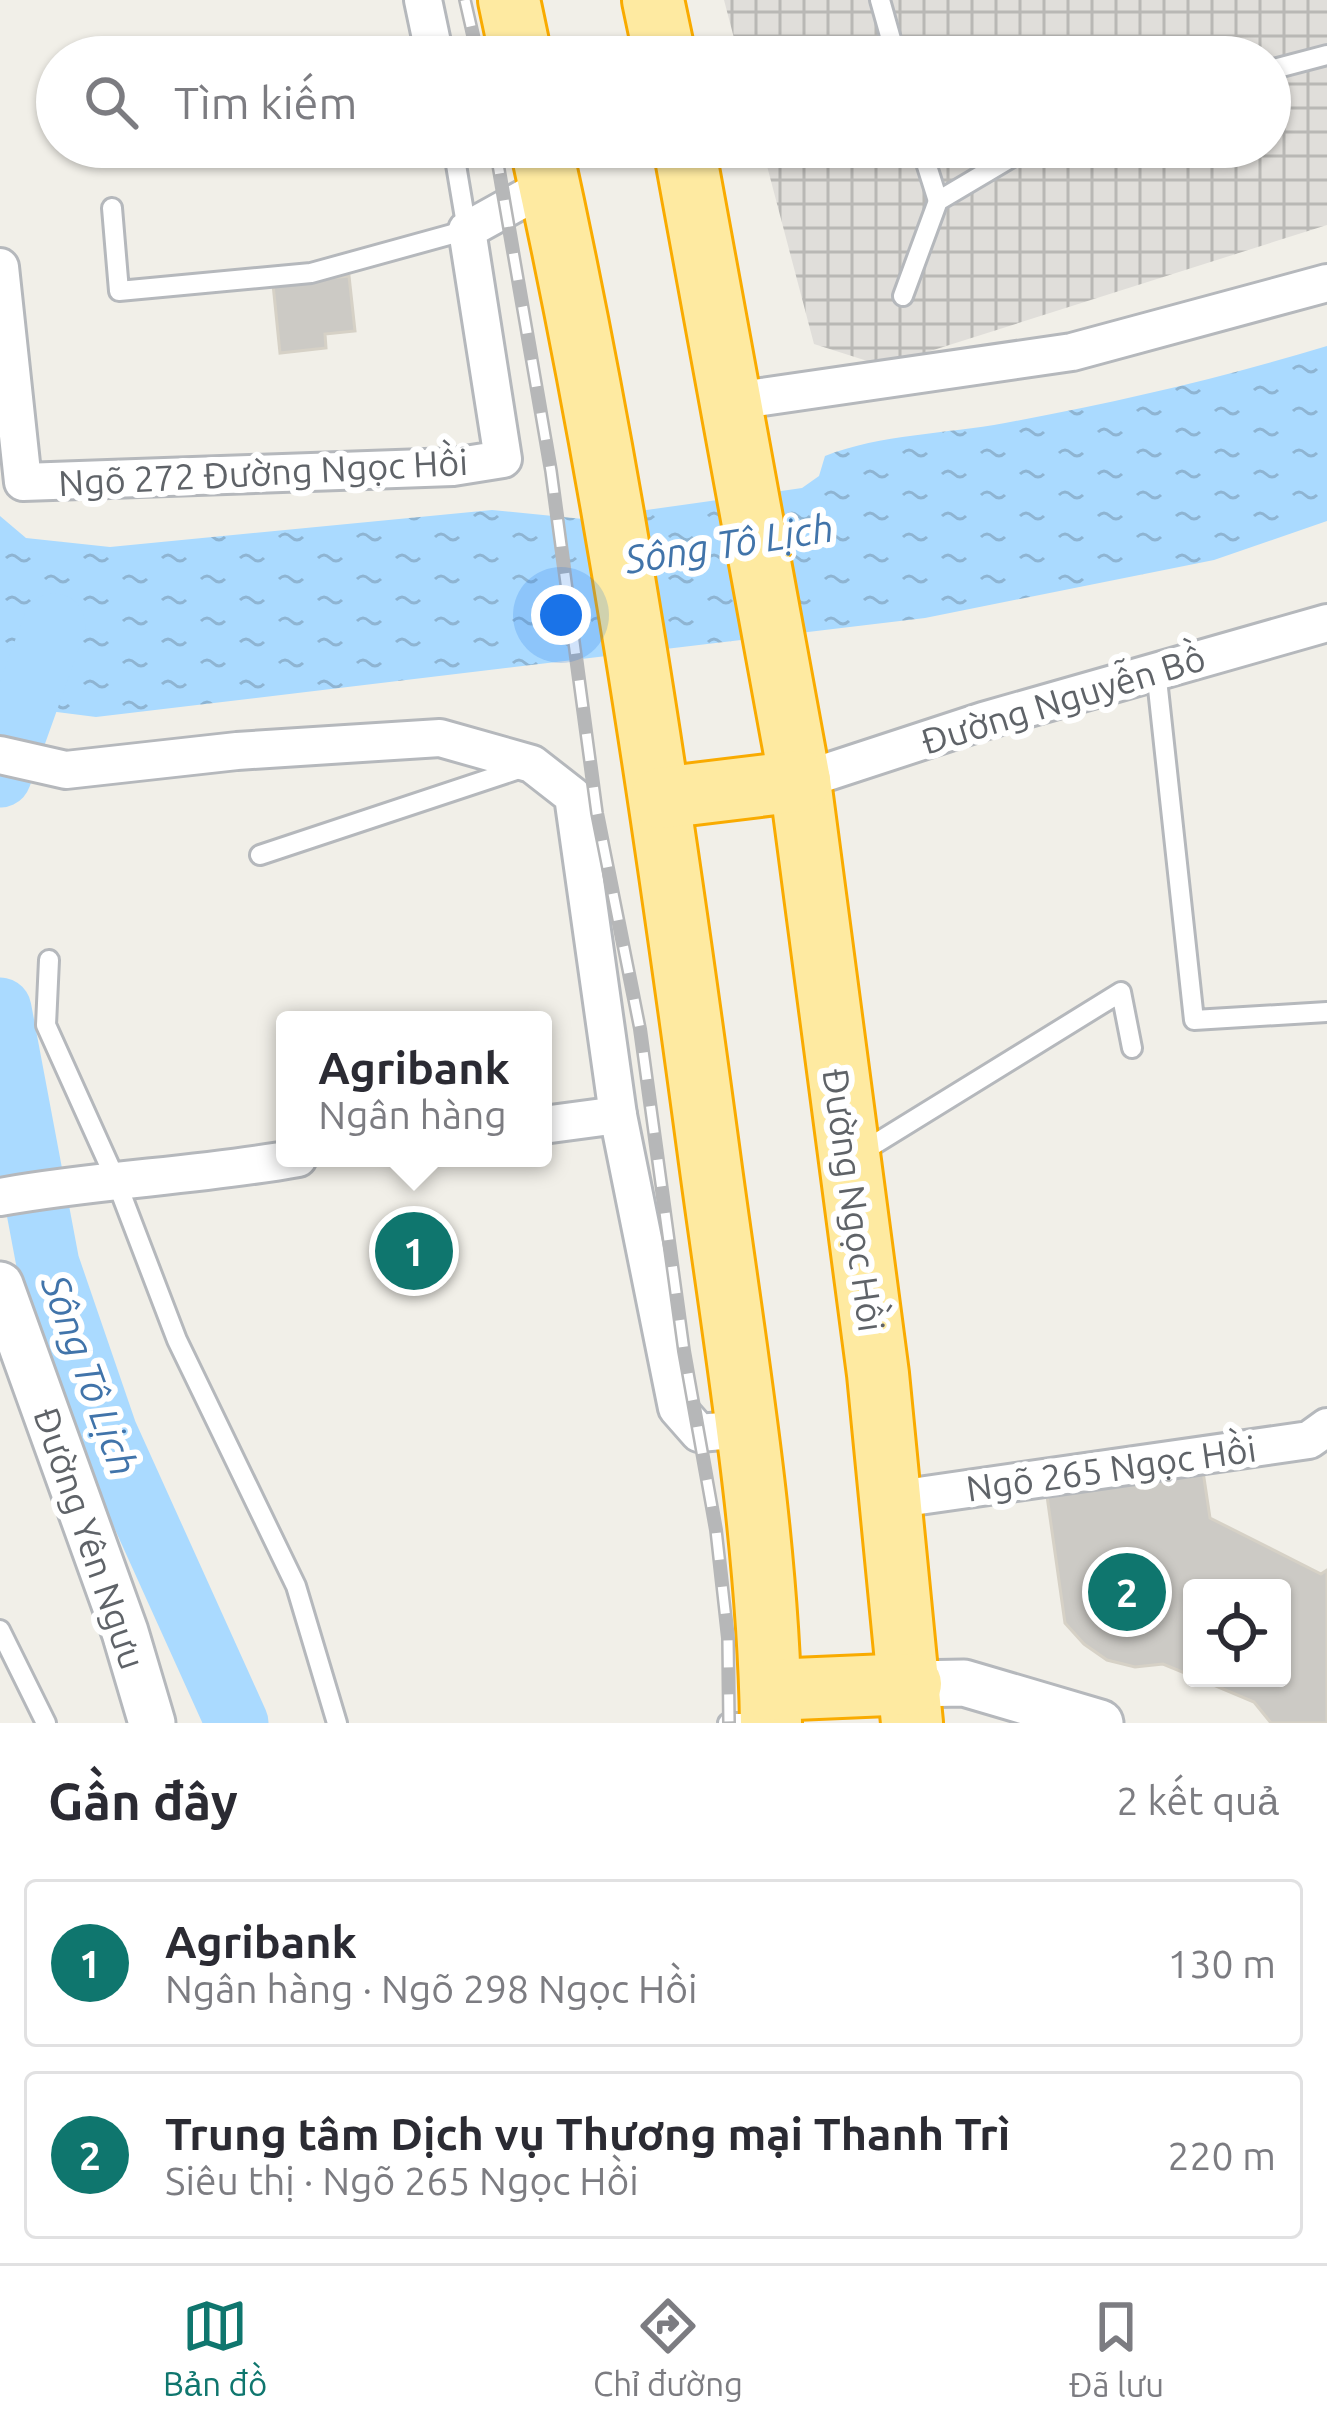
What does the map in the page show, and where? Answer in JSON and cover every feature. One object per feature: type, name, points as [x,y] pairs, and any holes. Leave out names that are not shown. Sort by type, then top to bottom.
[{"type":"highway","points":[[509,0],[517,36]]},
{"type":"highway","points":[[653,0],[661,36]]},
{"type":"highway","points":[[545,168],[609,493],[661,798],[746,1429],[760,1715],[911,1704]]},
{"type":"highway","points":[[688,168],[734,401]]},
{"type":"highway","name":"Đường Ngọc Hồi","points":[[734,401],[800,782],[891,1500],[911,1704]]},
{"type":"highway","points":[[661,798],[800,782]]},
{"type":"street","points":[[423,0],[431,36]]},
{"type":"street","points":[[467,230],[543,168]]},
{"type":"street","name":"Ngõ 272 Đường Ngọc Hồi","points":[[0,267],[23,482],[453,467],[503,459],[467,230]]},
{"type":"street","points":[[734,401],[1072,352],[1327,284]]},
{"type":"street","name":"Đường Nguyễn Bồ","points":[[800,782],[1156,670],[1327,623]]},
{"type":"street","points":[[0,755],[66,770],[440,738],[532,764],[573,796],[618,1115],[677,1408],[699,1433],[746,1429]]},
{"type":"street","points":[[552,1124],[618,1115]]},
{"type":"street","points":[[3,1196],[98,1181],[204,1175],[276,1162]]},
{"type":"street","name":"Đường Yên Ngưu","points":[[0,1285],[125,1632],[152,1723]]},
{"type":"street","name":"Ngõ 265 Ngọc Hồi","points":[[891,1500],[1309,1440],[1327,1427]]},
{"type":"street","points":[[911,1704],[964,1683],[1100,1723]]},
{"type":"lane","points":[[880,0],[890,36]]},
{"type":"lane","points":[[1291,64],[1327,55]]},
{"type":"lane","points":[[112,208],[119,291],[311,273],[467,230],[457,168]]},
{"type":"lane","points":[[903,296],[938,201],[928,168]]},
{"type":"lane","points":[[938,201],[994,168]]},
{"type":"lane","points":[[1156,670],[1194,1020],[1327,1012]]},
{"type":"lane","points":[[260,856],[532,764]]},
{"type":"lane","points":[[49,960],[46,1025],[98,1181],[296,1586],[337,1723]]},
{"type":"lane","points":[[848,1160],[1121,992],[1132,1048]]},
{"type":"lane","points":[[0,1630],[46,1723]]},
{"type":"shaded area","points":[[724,0],[1327,0],[1327,225],[883,366],[814,344],[768,168],[1291,168],[1291,36],[733,36]]},
{"type":"water","points":[[1327,346],[1327,521],[1214,560],[925,618],[96,717],[41,710],[0,692],[0,516],[26,538],[110,547],[492,510],[583,519],[802,488],[819,476],[825,456],[846,449],[1088,407]]},
{"type":"building","points":[[349,276],[355,331],[325,334],[326,348],[280,353],[273,284]]},
{"type":"building","points":[[1201,1458],[1210,1518],[1321,1574],[1327,1570],[1327,1723],[1271,1723],[1254,1702],[1218,1687],[1291,1687],[1291,1579],[1183,1579],[1183,1672],[1163,1664],[1135,1667],[1107,1660],[1084,1644],[1065,1623],[1045,1482]]},
{"type":"waterway","name":"Sông Tô Lịch","points":[[0,776],[54,625]]},
{"type":"waterway","name":"Sông Tô Lịch","points":[[0,1009],[48,1264],[106,1433],[237,1723]]},
{"type":"railway","points":[[465,0],[473,36]]},
{"type":"railway","points":[[499,168],[551,471],[597,813],[640,1029],[684,1351],[716,1530],[728,1638],[729,1723]]},
{"type":"place","name":"Agribank","points":[[414,1251]]},
{"type":"place","name":"Trung tâm Dịch vụ Thương mại Thanh Trì","points":[[1127,1592]]}]
